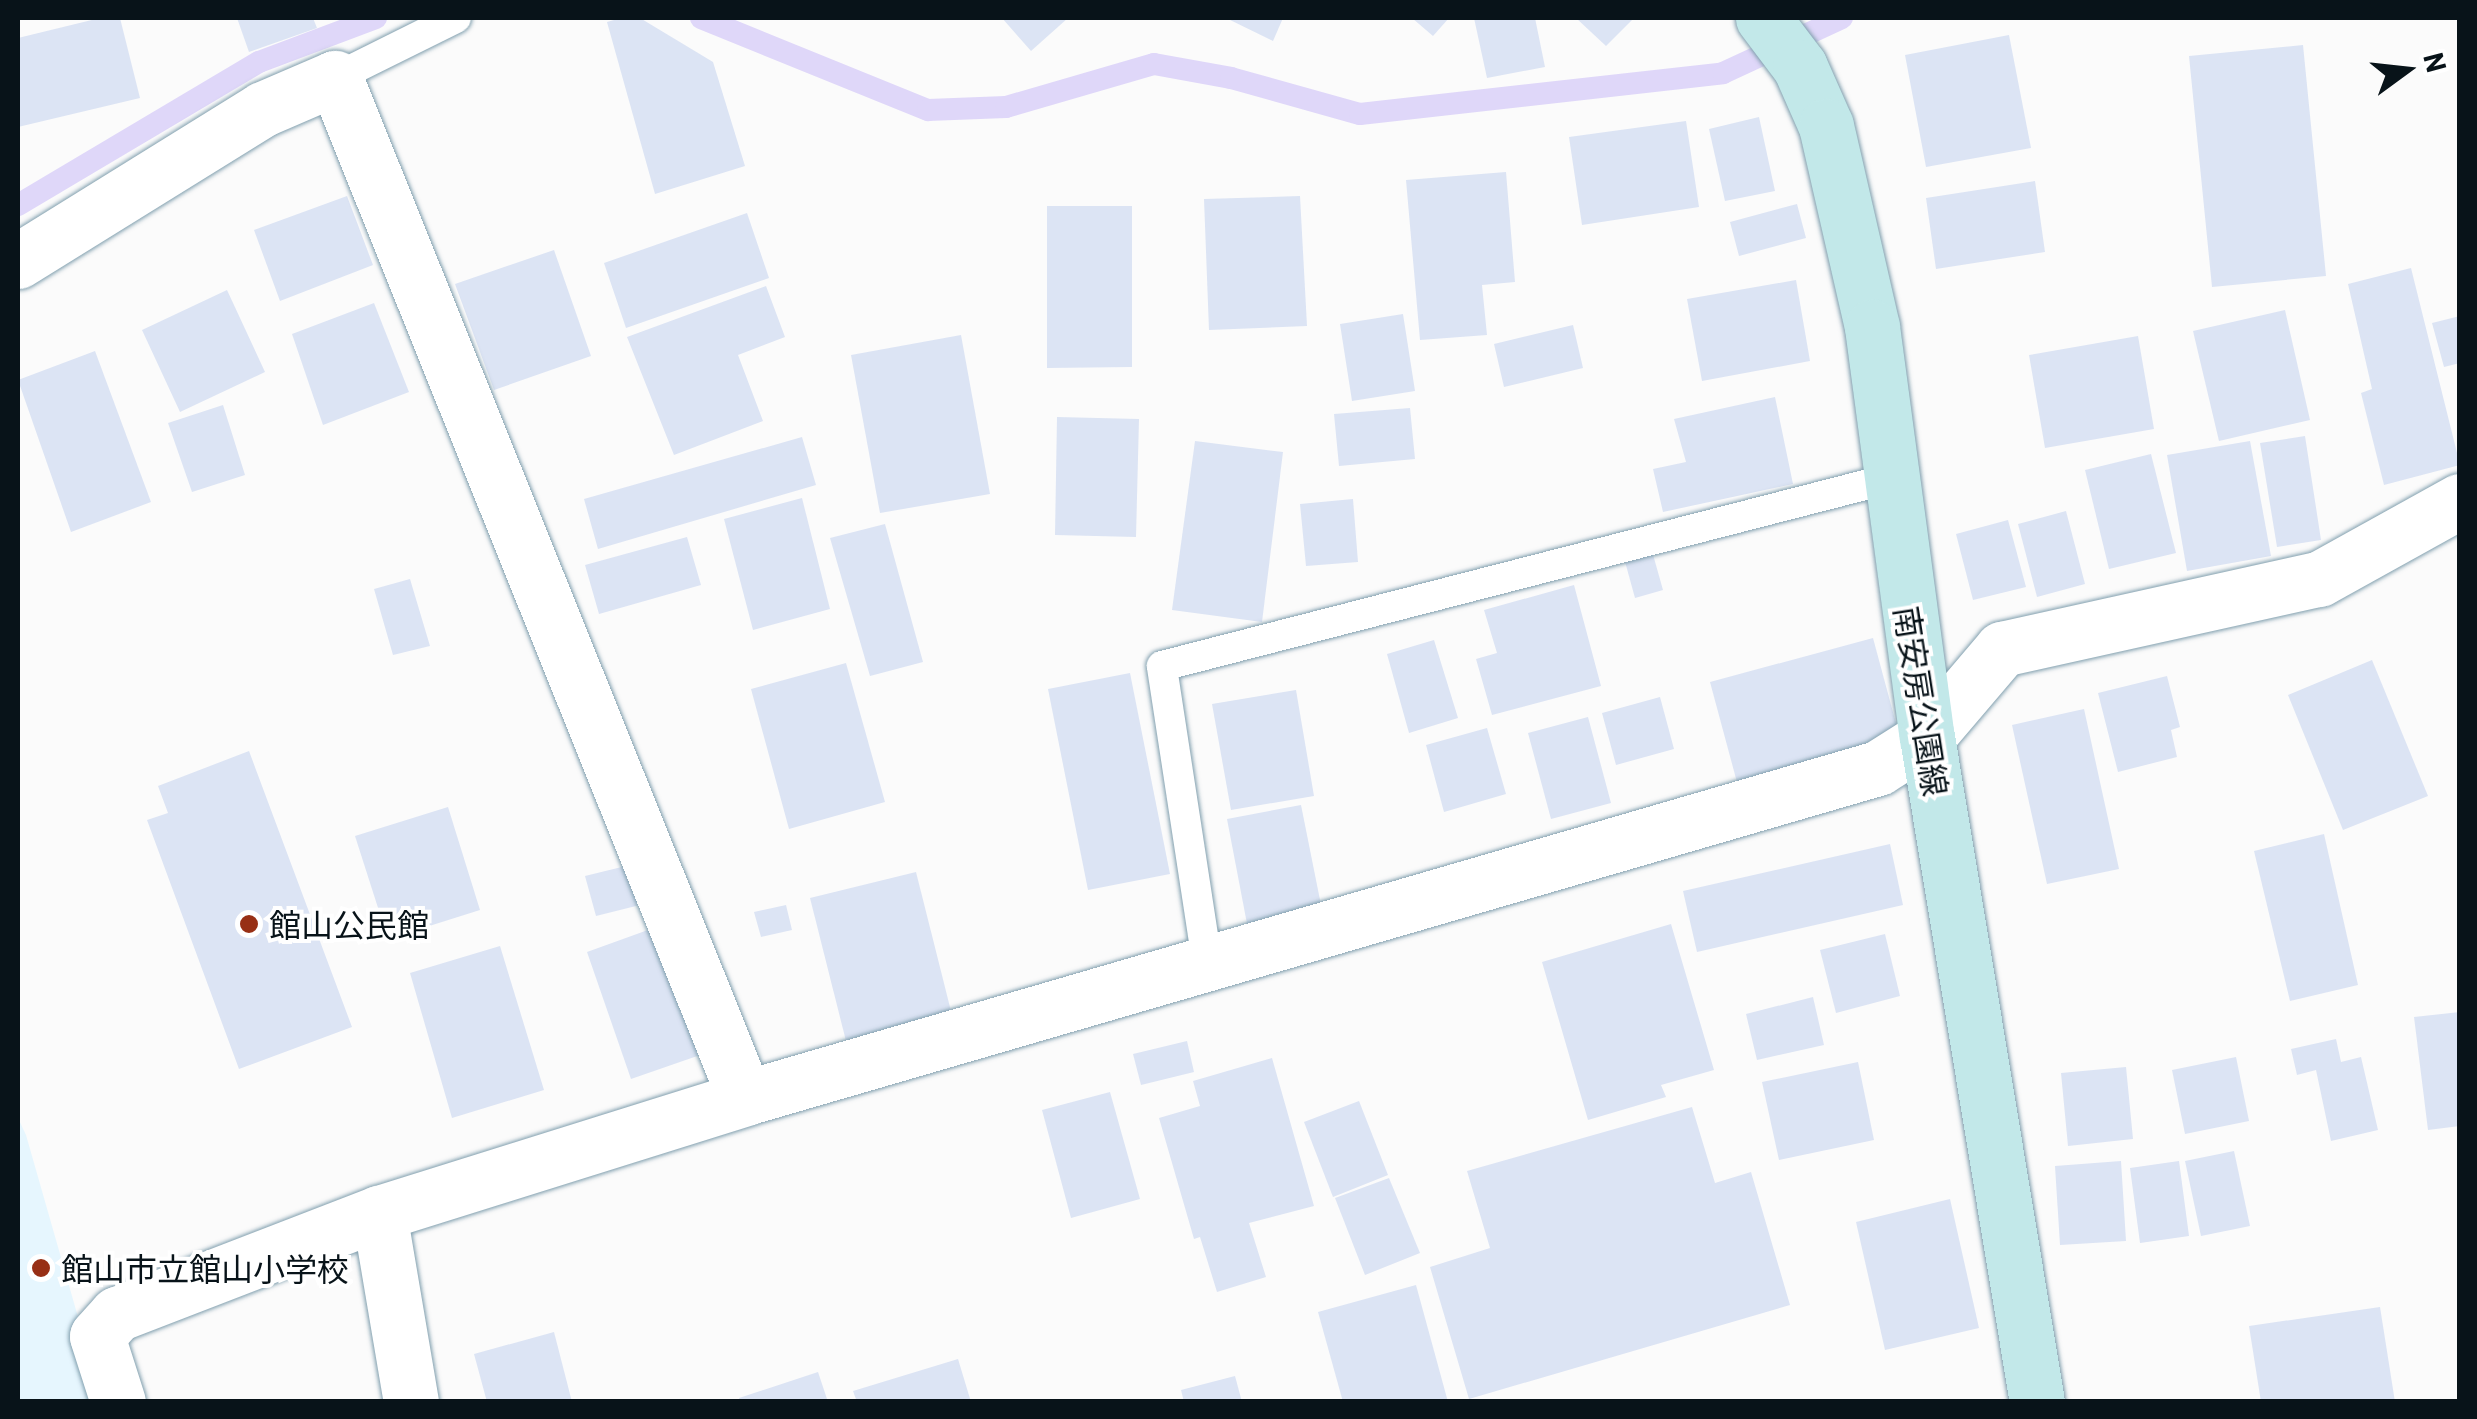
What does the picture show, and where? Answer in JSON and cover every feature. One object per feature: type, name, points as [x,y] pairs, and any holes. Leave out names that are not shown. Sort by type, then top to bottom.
[{"type":"main road","name":"南安房公園線","points":[[1778,36],[1826,126],[1872,327],[1888,479],[1927,737],[2037,1402]]},
{"type":"street","points":[[18,262],[263,109],[335,78],[745,1098]]},
{"type":"street","points":[[118,1402],[96,1336],[117,1314],[379,1214],[745,1098],[1208,968],[1878,768],[1927,737],[2002,648],[2319,579],[2460,501]]},
{"type":"street","points":[[379,1214],[411,1402]]},
{"type":"lane","points":[[335,78],[456,18]]},
{"type":"lane","points":[[1208,968],[1162,666],[1888,479]]},
{"type":"shaded area","name":"館山市立館山小学校","points":[[18,1118],[26,1135],[102,1401],[18,1401]]},
{"type":"building","points":[[100,18],[120,18],[140,98],[18,127],[18,38]]},
{"type":"building","points":[[237,18],[313,18],[317,28],[249,52]]},
{"type":"building","points":[[640,18],[713,62],[745,166],[655,194],[607,22]]},
{"type":"building","points":[[1002,18],[1068,18],[1031,51]]},
{"type":"building","points":[[1226,18],[1283,18],[1273,41]]},
{"type":"building","points":[[1412,18],[1449,18],[1433,36]]},
{"type":"building","points":[[1474,18],[1535,18],[1545,67],[1487,78]]},
{"type":"building","points":[[1576,18],[1634,18],[1606,46]]},
{"type":"building","points":[[2009,35],[2031,148],[1926,167],[1905,55]]},
{"type":"building","points":[[2303,45],[2326,276],[2212,287],[2189,56]]},
{"type":"building","points":[[1759,117],[1775,191],[1725,201],[1709,129]]},
{"type":"building","points":[[1686,121],[1699,207],[1582,225],[1569,137]]},
{"type":"building","points":[[1506,172],[1515,282],[1482,285],[1487,335],[1420,340],[1406,180]]},
{"type":"building","points":[[2035,181],[2045,252],[1936,269],[1926,198]]},
{"type":"building","points":[[347,196],[373,265],[280,301],[254,230]]},
{"type":"building","points":[[1300,196],[1307,326],[1209,330],[1204,199]]},
{"type":"building","points":[[1797,204],[1806,238],[1739,256],[1730,222]]},
{"type":"building","points":[[1047,206],[1132,206],[1132,367],[1047,368]]},
{"type":"building","points":[[747,213],[769,278],[626,328],[604,263]]},
{"type":"building","points":[[554,250],[591,356],[494,390],[455,284]]},
{"type":"building","points":[[2411,268],[2460,465],[2384,485],[2361,393],[2372,389],[2348,284]]},
{"type":"building","points":[[1796,280],[1810,361],[1702,381],[1687,299]]},
{"type":"building","points":[[766,286],[785,337],[738,355],[763,421],[674,455],[627,337]]},
{"type":"building","points":[[227,290],[265,372],[180,412],[142,330]]},
{"type":"building","points":[[374,303],[409,392],[323,425],[292,334]]},
{"type":"building","points":[[2285,310],[2310,420],[2219,441],[2193,331]]},
{"type":"building","points":[[1403,314],[1415,391],[1352,401],[1340,324]]},
{"type":"building","points":[[2460,316],[2460,363],[2444,367],[2432,323]]},
{"type":"building","points":[[1573,325],[1583,368],[1504,387],[1494,344]]},
{"type":"building","points":[[961,335],[990,494],[880,513],[851,355]]},
{"type":"building","points":[[2138,336],[2154,429],[2045,448],[2029,355]]},
{"type":"building","points":[[95,351],[151,502],[71,532],[18,380]]},
{"type":"building","points":[[1775,397],[1793,484],[1663,512],[1653,469],[1686,462],[1674,419]]},
{"type":"building","points":[[223,405],[245,475],[192,492],[168,423]]},
{"type":"building","points":[[1410,408],[1415,459],[1339,466],[1334,414]]},
{"type":"building","points":[[1057,417],[1139,419],[1136,537],[1055,535]]},
{"type":"building","points":[[2305,436],[2321,540],[2277,547],[2260,443]]},
{"type":"building","points":[[802,437],[816,485],[598,549],[584,499]]},
{"type":"building","points":[[1195,441],[1283,452],[1262,622],[1172,610]]},
{"type":"building","points":[[2250,441],[2271,556],[2187,571],[2167,455]]},
{"type":"building","points":[[2151,454],[2176,553],[2109,569],[2085,470]]},
{"type":"building","points":[[802,498],[830,609],[753,630],[724,519]]},
{"type":"building","points":[[1353,499],[1358,562],[1306,566],[1300,504]]},
{"type":"building","points":[[2066,511],[2085,584],[2037,597],[2018,524]]},
{"type":"building","points":[[2008,520],[2026,587],[1973,600],[1956,534]]},
{"type":"building","points":[[885,524],[923,662],[870,676],[830,538]]},
{"type":"building","points":[[687,537],[701,585],[599,614],[585,565]]},
{"type":"building","points":[[1652,551],[1663,590],[1635,598],[1624,558]]},
{"type":"building","points":[[410,579],[430,646],[393,655],[374,589]]},
{"type":"building","points":[[1574,585],[1601,686],[1492,715],[1476,659],[1497,653],[1484,610]]},
{"type":"building","points":[[1873,638],[1901,742],[1738,786],[1710,682]]},
{"type":"building","points":[[1434,640],[1458,718],[1409,733],[1387,654]]},
{"type":"building","points":[[2372,660],[2428,796],[2343,830],[2288,695]]},
{"type":"building","points":[[846,663],[885,802],[789,829],[751,689]]},
{"type":"building","points":[[1130,673],[1170,874],[1088,890],[1048,689]]},
{"type":"building","points":[[2167,676],[2180,727],[2171,730],[2177,757],[2118,772],[2098,693]]},
{"type":"building","points":[[1296,690],[1314,796],[1231,810],[1212,704]]},
{"type":"building","points":[[1660,697],[1674,749],[1616,765],[1602,713]]},
{"type":"building","points":[[2084,709],[2119,869],[2047,884],[2012,725]]},
{"type":"building","points":[[1588,717],[1611,803],[1551,819],[1528,733]]},
{"type":"building","points":[[1487,728],[1506,794],[1444,812],[1426,745]]},
{"type":"building","name":"館山公民館","points":[[249,751],[352,1027],[239,1069],[147,820],[168,813],[158,786]]},
{"type":"building","points":[[1301,805],[1323,915],[1248,929],[1227,819]]},
{"type":"building","points":[[448,807],[480,910],[388,939],[355,836]]},
{"type":"building","points":[[2324,834],[2358,985],[2290,1001],[2254,851]]},
{"type":"building","points":[[1890,844],[1903,905],[1697,952],[1683,891]]},
{"type":"building","points":[[638,863],[648,903],[596,916],[585,876]]},
{"type":"building","points":[[916,872],[953,1019],[847,1045],[810,898]]},
{"type":"building","points":[[786,905],[792,930],[761,937],[754,912]]},
{"type":"building","points":[[1671,924],[1714,1070],[1661,1085],[1666,1097],[1588,1120],[1542,962]]},
{"type":"building","points":[[659,926],[703,1054],[631,1079],[587,952]]},
{"type":"building","points":[[1885,934],[1900,996],[1836,1013],[1820,950]]},
{"type":"building","points":[[500,946],[544,1090],[452,1118],[410,973]]},
{"type":"building","points":[[1813,997],[1824,1045],[1757,1060],[1746,1014]]},
{"type":"building","points":[[2460,1012],[2460,1126],[2428,1130],[2414,1017]]},
{"type":"building","points":[[2336,1039],[2341,1062],[2361,1057],[2378,1130],[2331,1141],[2316,1070],[2297,1075],[2291,1049]]},
{"type":"building","points":[[1187,1041],[1194,1072],[1141,1085],[1133,1054]]},
{"type":"building","points":[[2236,1057],[2249,1121],[2185,1134],[2172,1070]]},
{"type":"building","points":[[1272,1058],[1314,1206],[1249,1223],[1266,1277],[1217,1292],[1200,1237],[1194,1239],[1159,1118],[1200,1106],[1193,1081]]},
{"type":"building","points":[[1858,1062],[1874,1140],[1779,1160],[1762,1082]]},
{"type":"building","points":[[2126,1067],[2133,1139],[2068,1146],[2061,1073]]},
{"type":"building","points":[[1110,1092],[1140,1199],[1071,1218],[1042,1110]]},
{"type":"building","points":[[1359,1101],[1388,1175],[1333,1197],[1304,1122]]},
{"type":"building","points":[[1692,1107],[1715,1183],[1751,1172],[1790,1305],[1469,1399],[1430,1267],[1490,1248],[1467,1171]]},
{"type":"building","points":[[2234,1151],[2250,1226],[2201,1236],[2185,1161]]},
{"type":"building","points":[[2121,1161],[2126,1241],[2060,1245],[2055,1166]]},
{"type":"building","points":[[2179,1161],[2189,1236],[2140,1243],[2130,1168]]},
{"type":"building","points":[[1389,1178],[1420,1253],[1365,1275],[1335,1198]]},
{"type":"building","points":[[1950,1199],[1979,1328],[1885,1350],[1856,1222]]},
{"type":"building","points":[[1416,1285],[1448,1402],[1343,1402],[1318,1312]]},
{"type":"building","points":[[2380,1307],[2395,1402],[2261,1402],[2249,1326]]},
{"type":"building","points":[[554,1332],[572,1402],[487,1402],[474,1354]]},
{"type":"building","points":[[958,1359],[971,1402],[857,1402],[853,1391]]},
{"type":"building","points":[[818,1372],[828,1402],[740,1402],[739,1398]]},
{"type":"building","points":[[1235,1376],[1242,1402],[1184,1402],[1181,1390]]},
{"type":"waterway","points":[[18,205],[259,62],[376,18]]},
{"type":"waterway","points":[[701,18],[928,110],[1006,107],[1154,64],[1231,78],[1360,114],[1723,73],[1842,18]]},
{"type":"place","name":"館山公民館","points":[[249,924]]},
{"type":"place","name":"館山市立館山小学校","points":[[41,1268]]}]
